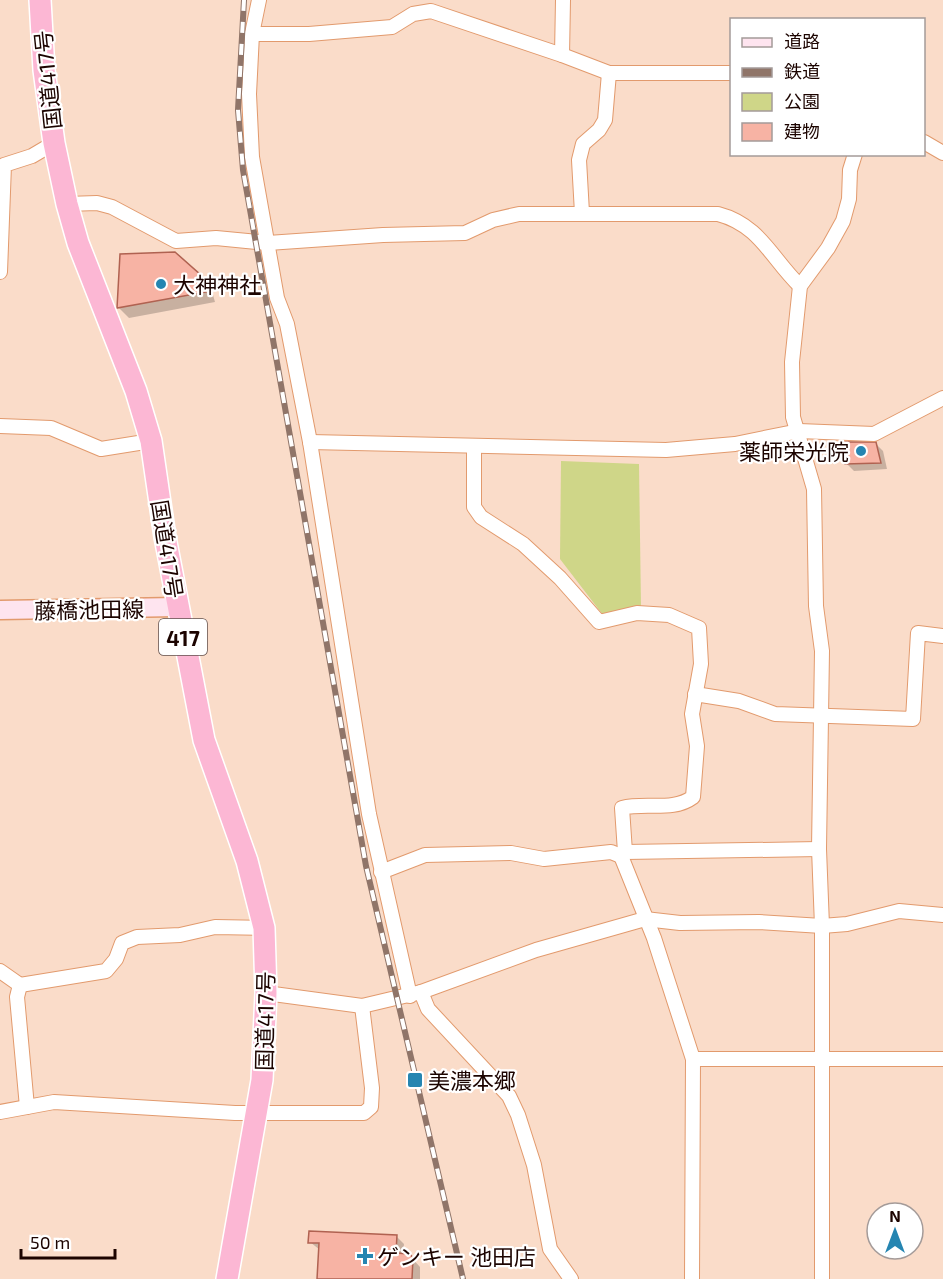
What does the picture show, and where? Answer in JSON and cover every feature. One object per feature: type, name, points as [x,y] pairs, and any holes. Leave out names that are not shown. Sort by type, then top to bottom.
[{"type":"highway","name":"国道417号","points":[[40,0],[44,70],[54,143],[67,204],[78,243],[136,391],[151,441],[177,607],[204,740],[247,861],[264,928],[266,993],[262,1080],[227,1279]]},
{"type":"main road","name":"藤橋池田線","points":[[0,610],[177,607]]},
{"type":"street","points":[[259,0],[252,34],[249,94],[252,156],[278,298],[287,324],[310,442],[352,713],[381,872],[416,994],[509,1096],[518,1115],[534,1165],[550,1249],[571,1279]]},
{"type":"street","points":[[562,55],[563,0]]},
{"type":"street","points":[[252,34],[309,34],[392,27],[413,14],[431,12],[609,73],[730,73]]},
{"type":"street","points":[[582,213],[579,160],[583,144],[599,130],[605,120],[609,73]]},
{"type":"street","points":[[0,272],[4,165],[32,156],[54,143]]},
{"type":"street","points":[[925,143],[943,153]]},
{"type":"street","points":[[822,1279],[822,926],[819,849],[822,651],[816,606],[814,489],[799,431],[793,417],[791,394],[793,329],[800,286],[828,248],[843,221],[849,199],[850,170],[854,156]]},
{"type":"street","points":[[67,204],[96,203],[112,207],[176,241],[216,238],[268,243],[383,235],[465,233],[494,220],[519,214],[718,214],[736,219],[764,242],[787,273],[800,286]]},
{"type":"street","points":[[310,442],[666,450],[735,444],[799,431],[874,434],[943,398]]},
{"type":"street","points":[[0,426],[51,428],[101,450],[151,441]]},
{"type":"street","points":[[474,446],[474,507],[481,517],[523,544],[560,578],[598,622],[637,613],[669,615],[699,628],[701,664],[692,714],[697,746],[693,797],[682,805],[634,805],[622,808],[623,854],[645,920],[654,938],[693,1059],[692,1279]]},
{"type":"street","points":[[695,694],[739,701],[775,714],[913,718],[918,633],[943,636]]},
{"type":"street","points":[[381,872],[425,855],[511,853],[544,859],[611,852],[623,854],[819,849]]},
{"type":"street","points":[[266,993],[362,1006],[416,994],[536,950],[645,920],[680,923],[759,922],[822,926],[847,924],[899,911],[943,915]]},
{"type":"street","points":[[0,971],[20,985],[106,971],[116,958],[122,943],[137,937],[180,935],[215,927],[264,928]]},
{"type":"street","points":[[20,985],[16,997],[27,1107]]},
{"type":"street","points":[[0,1112],[54,1102],[256,1113],[364,1113],[371,1107],[372,1088],[362,1006]]},
{"type":"street","points":[[693,1059],[943,1059]]},
{"type":"green space","points":[[561,461],[639,464],[641,607],[603,615],[560,559]]},
{"type":"building","name":"大神神社","points":[[175,252],[202,276],[206,292],[117,308],[120,254]]},
{"type":"building","name":"薬師栄光院","points":[[842,442],[876,442],[881,463],[845,464]]},
{"type":"building","name":"ゲンキー 池田店","points":[[309,1231],[397,1235],[396,1253],[410,1254],[413,1258],[412,1279],[317,1279],[319,1243],[308,1243]]},
{"type":"railway","points":[[244,0],[238,110],[243,170],[366,866],[463,1279]]},
{"type":"place","name":"大神神社","points":[[161,284]]},
{"type":"place","name":"薬師栄光院","points":[[861,451]]},
{"type":"place","name":"美濃本郷","points":[[415,1080]]},
{"type":"place","name":"ゲンキー 池田店","points":[[365,1256]]}]
